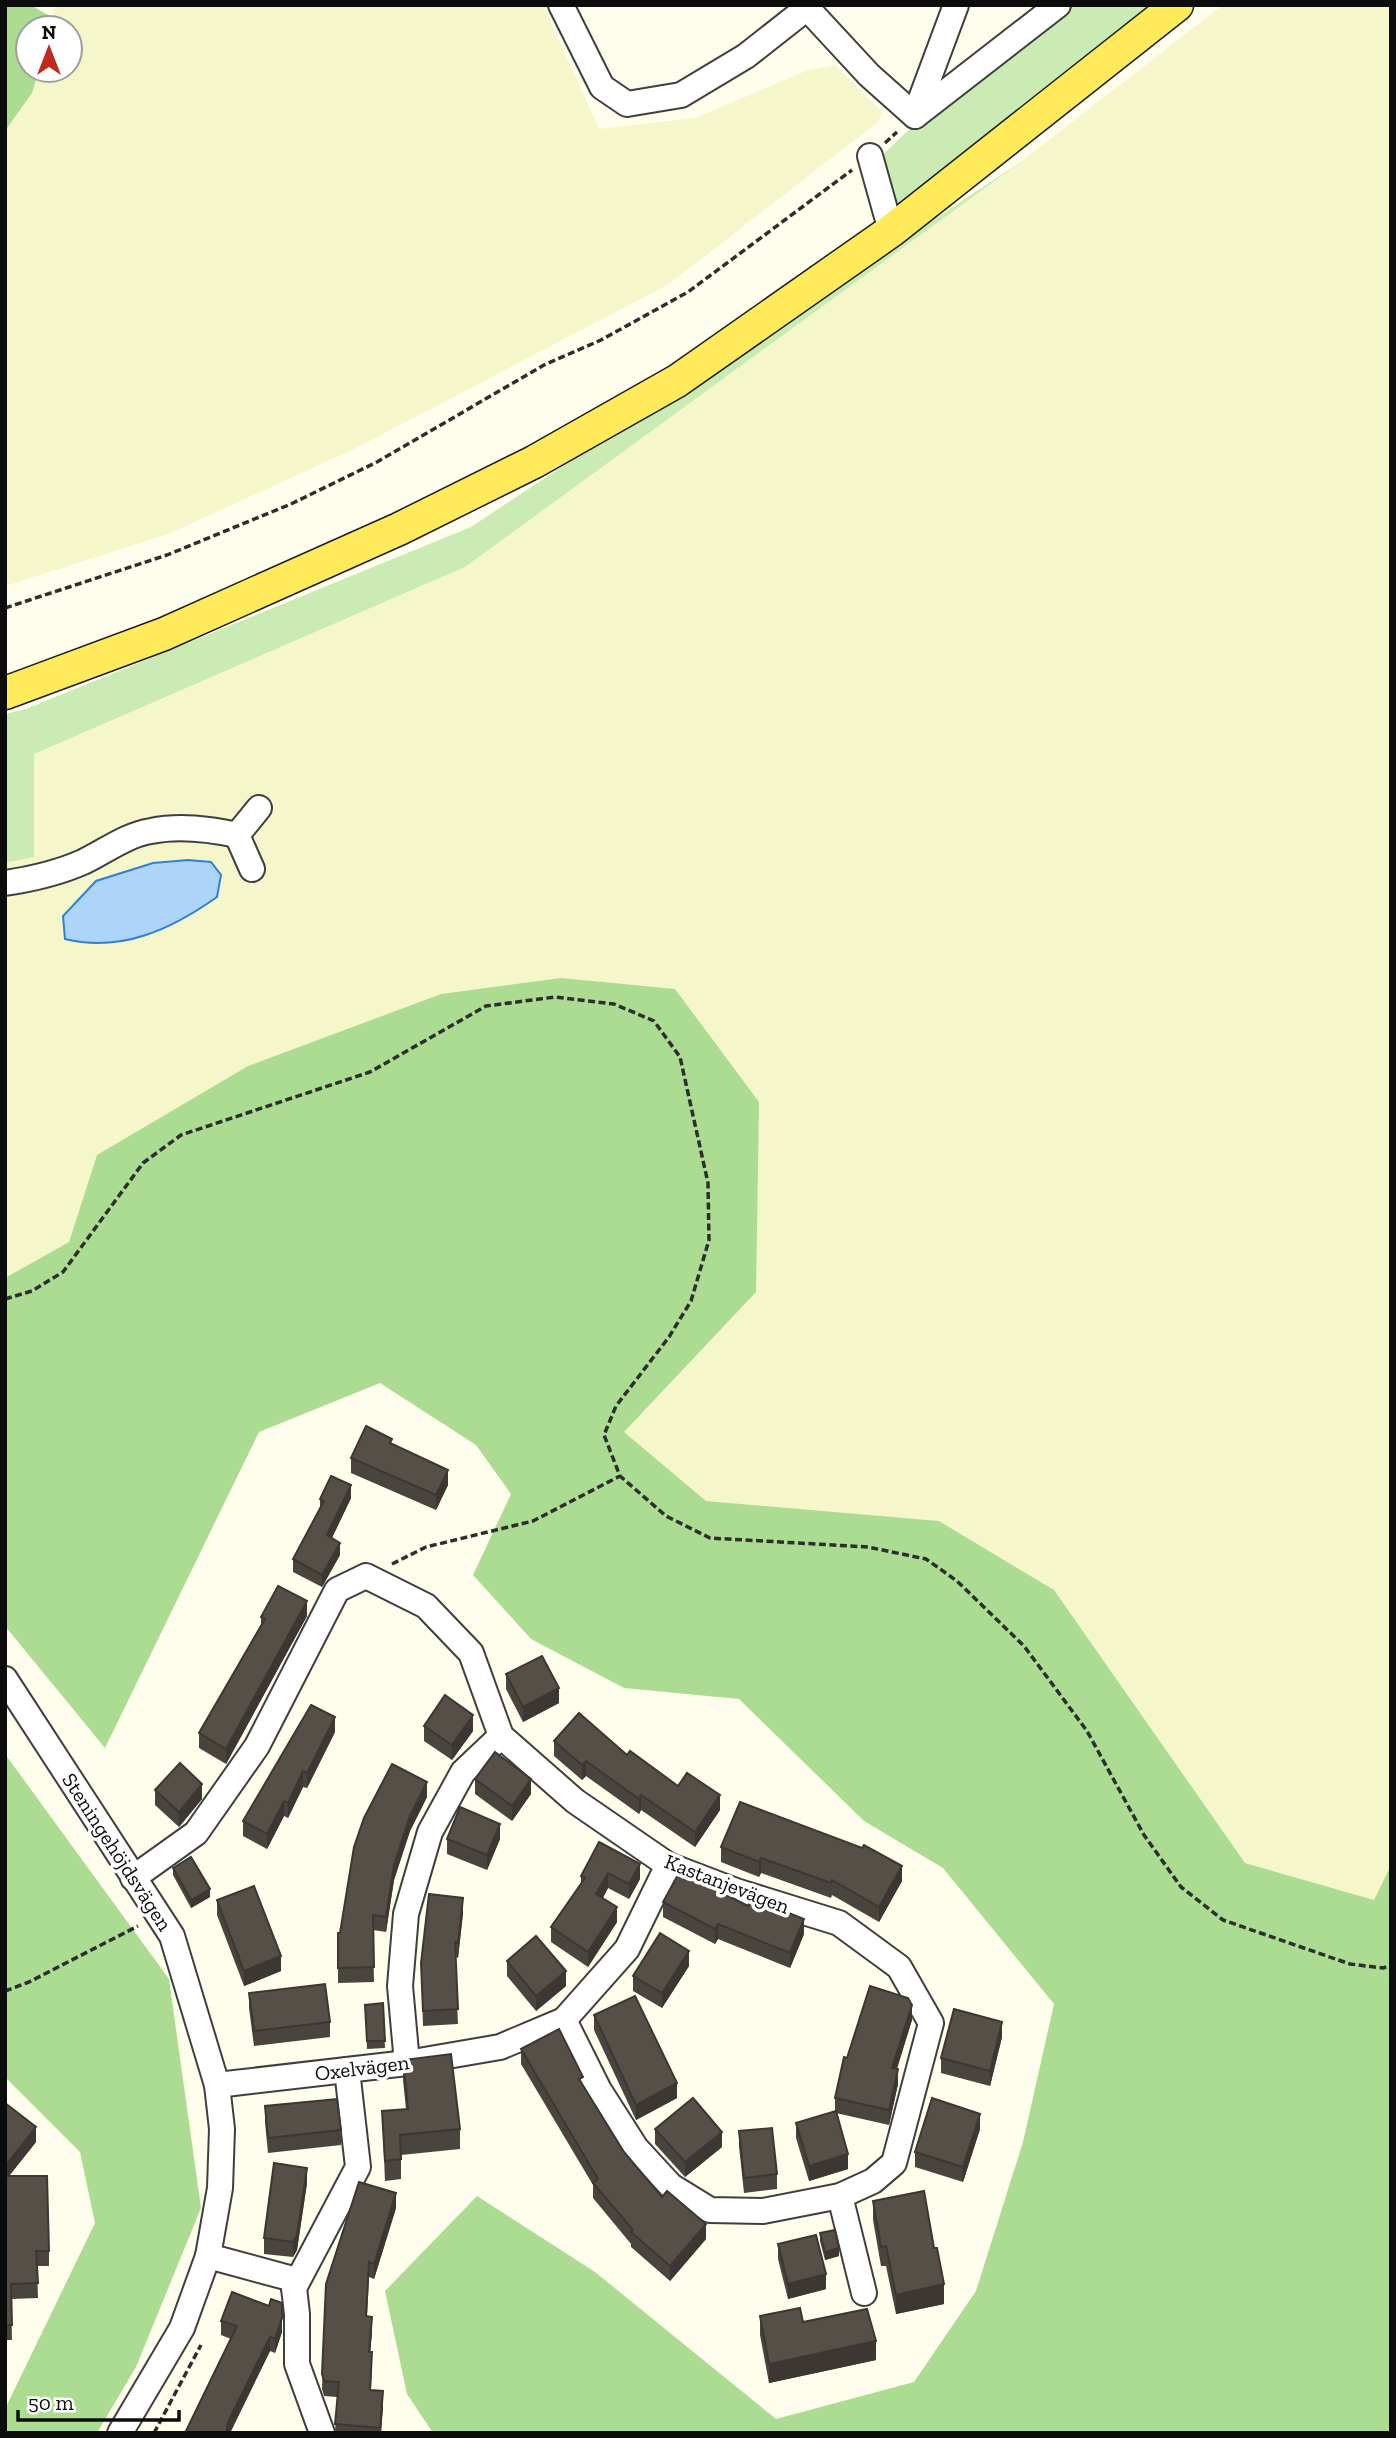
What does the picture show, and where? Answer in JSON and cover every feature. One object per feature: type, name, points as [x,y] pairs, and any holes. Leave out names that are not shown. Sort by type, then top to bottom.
[{"type":"main road","points":[[5,693],[164,634],[399,529],[534,462],[677,380],[891,231],[1177,5]]},
{"type":"street","points":[[561,5],[601,87],[627,104],[681,95],[747,56],[806,7],[869,75],[915,116]]},
{"type":"street","points":[[915,116],[956,5]]},
{"type":"street","points":[[915,116],[1058,5]]},
{"type":"street","points":[[870,156],[891,231]]},
{"type":"street","points":[[237,835],[259,808]]},
{"type":"street","points":[[5,883],[36,879],[151,831],[203,828],[237,835]]},
{"type":"street","points":[[237,835],[252,869]]},
{"type":"street","points":[[133,1878],[196,1833],[257,1746],[337,1590],[366,1576]]},
{"type":"street","name":"Kastanjevägen","points":[[366,1576],[426,1606],[471,1653],[501,1736],[575,1801],[668,1865],[736,1891],[839,1923],[899,1967],[931,2023],[894,2163],[873,2181],[840,2196],[763,2211],[710,2210],[671,2186],[636,2148],[599,2090],[564,2020]]},
{"type":"street","name":"Steningehöjdsvägen","points":[[5,1679],[172,1936],[217,2085],[222,2129],[220,2188],[208,2256],[182,2328],[120,2433]]},
{"type":"street","points":[[407,2063],[400,1986],[406,1914],[430,1832],[463,1772],[501,1736]]},
{"type":"street","name":"Oxelvägen","points":[[217,2085],[407,2063],[500,2048],[564,2020],[627,1949],[668,1865]]},
{"type":"street","points":[[294,2288],[358,2167],[347,2070]]},
{"type":"street","points":[[840,2196],[864,2293]]},
{"type":"street","points":[[208,2256],[293,2279],[297,2364],[322,2433]]},
{"type":"path","points":[[5,608],[167,555],[291,504],[377,462],[544,365],[601,340],[688,292],[870,156],[915,116]]},
{"type":"path","points":[[5,1299],[32,1291],[63,1272],[144,1163],[181,1135],[370,1072],[486,1006],[555,996],[614,1004],[654,1021],[680,1057],[708,1182],[709,1240],[691,1301],[669,1337],[616,1406],[604,1435],[620,1476],[666,1516],[710,1538],[868,1547],[926,1559],[957,1581],[1024,1646],[1087,1731],[1144,1835],[1181,1886],[1223,1920],[1350,1965],[1391,1970]]},
{"type":"path","points":[[366,1576],[426,1547],[533,1521],[620,1476]]},
{"type":"path","points":[[5,1991],[29,1982],[140,1925],[132,1914]]},
{"type":"path","points":[[1383,1968],[1391,1965]]},
{"type":"path","points":[[154,2433],[204,2335]]},
{"type":"green space","points":[[5,5],[31,5],[46,14],[14,14],[14,84],[35,84],[32,93],[5,131]]},
{"type":"green space","points":[[55,5],[543,5],[599,129],[696,118],[806,71],[835,65],[882,112],[879,121],[669,284],[356,448],[168,534],[5,586],[5,131],[32,93],[35,84],[84,84],[84,14],[53,14]]},
{"type":"green space","points":[[1069,5],[1157,5],[898,207],[875,162],[920,119]]},
{"type":"green space","points":[[1223,5],[1391,5],[1391,1865],[1374,1900],[1245,1863],[1054,1590],[939,1521],[706,1501],[623,1431],[756,1291],[561,978],[441,994],[248,1066],[97,1155],[69,1242],[5,1278],[5,863],[34,857],[34,754],[465,567],[1022,161]],"holes":[[[75,904],[188,918],[147,935],[108,945],[63,916]]]},
{"type":"green space","points":[[1022,161],[465,567],[34,754],[34,857],[5,863],[5,714],[26,709],[471,527]]},
{"type":"green space","points":[[561,978],[675,989],[759,1102],[756,1292],[624,1432],[706,1501],[939,1521],[1054,1590],[1245,1863],[1374,1900],[1391,1865],[1391,2433],[433,2433],[407,2394],[385,2291],[477,2196],[595,2272],[776,2419],[914,2382],[976,2291],[1023,2142],[1054,2004],[943,1868],[864,1821],[739,1699],[624,1688],[531,1639],[473,1575],[511,1494],[476,1445],[380,1383],[259,1432],[105,1748],[5,1626],[5,1278],[69,1242],[97,1155],[248,1066],[441,994]]},
{"type":"green space","points":[[5,1754],[169,1979],[201,2208],[136,2367],[97,2433],[5,2433],[5,2409],[95,2223],[80,2152],[5,2077]]},
{"type":"water","points":[[188,860],[211,862],[221,875],[217,897],[200,909],[164,928],[126,940],[86,943],[65,939],[63,916],[96,881],[153,863]]},
{"type":"building","points":[[366,1426],[392,1439],[390,1443],[448,1470],[436,1495],[351,1458]]},
{"type":"building","points":[[331,1476],[351,1485],[327,1535],[340,1543],[322,1575],[293,1559],[324,1501],[320,1499]]},
{"type":"building","points":[[278,1586],[307,1601],[226,1749],[199,1733],[265,1619],[261,1617]]},
{"type":"building","points":[[542,1656],[559,1688],[523,1707],[506,1674]]},
{"type":"building","points":[[445,1695],[473,1715],[452,1745],[424,1726]]},
{"type":"building","points":[[311,1705],[335,1717],[307,1773],[303,1771],[288,1803],[284,1801],[267,1834],[243,1821]]},
{"type":"building","points":[[579,1713],[627,1755],[630,1751],[678,1786],[687,1773],[720,1795],[695,1832],[641,1795],[639,1799],[586,1761],[582,1765],[554,1741]]},
{"type":"building","points":[[495,1752],[531,1779],[512,1806],[475,1779]]},
{"type":"building","points":[[180,1763],[202,1784],[179,1812],[155,1790]]},
{"type":"building","points":[[392,1764],[427,1782],[410,1816],[394,1865],[386,1917],[373,1915],[374,1967],[338,1968],[338,1933],[354,1847],[364,1818]]},
{"type":"building","points":[[740,1802],[862,1848],[864,1845],[902,1866],[879,1907],[832,1880],[831,1883],[761,1858],[759,1862],[721,1847]]},
{"type":"building","points":[[460,1807],[500,1824],[487,1855],[447,1839]]},
{"type":"building","points":[[599,1842],[640,1864],[629,1884],[608,1873],[596,1894],[617,1907],[588,1952],[551,1927],[585,1878],[581,1876]]},
{"type":"building","points":[[191,1857],[210,1889],[191,1900],[173,1868]]},
{"type":"building","points":[[680,1871],[748,1906],[751,1898],[804,1919],[790,1953],[718,1924],[715,1929],[663,1902]]},
{"type":"building","points":[[254,1886],[281,1956],[244,1971],[217,1900]]},
{"type":"building","points":[[429,1894],[463,1898],[458,1943],[455,1942],[458,2009],[423,2011],[421,1963]]},
{"type":"building","points":[[660,1933],[689,1951],[662,1993],[633,1976]]},
{"type":"building","points":[[536,1936],[566,1971],[536,1996],[507,1961]]},
{"type":"building","points":[[325,1984],[330,2022],[254,2031],[249,1993]]},
{"type":"building","points":[[870,1986],[908,1998],[912,2005],[892,2068],[898,2069],[889,2110],[835,2098],[844,2057],[847,2058]]},
{"type":"building","points":[[635,1996],[677,2083],[636,2105],[594,2015]]},
{"type":"building","points":[[383,2003],[385,2041],[367,2041],[365,2005]]},
{"type":"building","points":[[954,2009],[1002,2022],[990,2071],[941,2058]]},
{"type":"building","points":[[559,2029],[583,2077],[579,2079],[624,2152],[662,2197],[667,2191],[706,2224],[670,2266],[631,2232],[633,2230],[593,2183],[598,2179],[521,2049]]},
{"type":"building","points":[[451,2054],[460,2129],[400,2135],[401,2159],[385,2161],[382,2111],[408,2109],[403,2060]]},
{"type":"building","points":[[693,2098],[722,2132],[685,2162],[655,2129]]},
{"type":"building","points":[[932,2098],[980,2114],[963,2167],[915,2152]]},
{"type":"building","points":[[337,2099],[341,2130],[268,2138],[265,2106]]},
{"type":"building","points":[[5,2103],[36,2127],[5,2166]]},
{"type":"building","points":[[836,2111],[848,2154],[809,2166],[796,2123]]},
{"type":"building","points":[[772,2128],[777,2174],[744,2178],[739,2131]]},
{"type":"building","points":[[274,2163],[307,2168],[297,2235],[293,2242],[264,2238]]},
{"type":"building","points":[[5,2176],[47,2176],[49,2251],[36,2251],[38,2283],[11,2284],[12,2325],[5,2325]]},
{"type":"building","points":[[359,2182],[396,2193],[374,2264],[369,2262],[366,2316],[372,2317],[370,2390],[383,2391],[380,2428],[335,2424],[339,2382],[324,2381],[322,2374],[326,2284]]},
{"type":"building","points":[[924,2191],[934,2248],[937,2248],[944,2284],[896,2295],[886,2246],[881,2247],[873,2201]]},
{"type":"building","points":[[835,2230],[839,2248],[825,2252],[820,2233]]},
{"type":"building","points":[[816,2235],[826,2274],[788,2284],[778,2244]]},
{"type":"building","points":[[232,2292],[269,2306],[271,2299],[282,2303],[282,2318],[275,2339],[270,2337],[228,2422],[226,2433],[185,2433],[237,2326],[221,2321]]},
{"type":"building","points":[[800,2308],[803,2322],[867,2309],[876,2341],[769,2364],[760,2316]]}]
